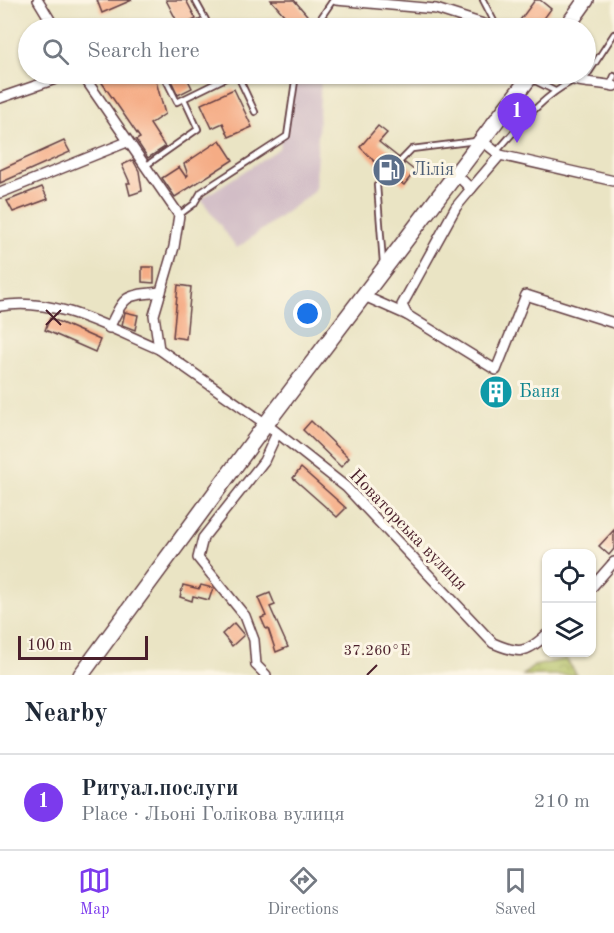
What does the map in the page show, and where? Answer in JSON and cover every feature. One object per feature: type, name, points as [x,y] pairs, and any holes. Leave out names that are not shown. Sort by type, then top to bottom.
[{"type":"highway","points":[[573,18],[586,0]]},
{"type":"highway","points":[[81,675],[271,428],[364,296],[525,84]]},
{"type":"street","points":[[38,0],[49,18]]},
{"type":"street","points":[[334,0],[436,3],[473,18]]},
{"type":"street","points":[[596,81],[613,82]]},
{"type":"street","points":[[0,98],[41,84]]},
{"type":"street","points":[[89,84],[179,215],[174,247],[154,315],[159,350]]},
{"type":"street","points":[[481,140],[499,153],[614,181]]},
{"type":"street","points":[[0,193],[127,142]]},
{"type":"street","points":[[407,315],[402,304],[456,207],[499,153]]},
{"type":"street","points":[[456,174],[471,189]]},
{"type":"street","points":[[109,328],[123,300],[132,295],[161,292]]},
{"type":"street","points":[[364,296],[407,315],[496,370],[526,295],[614,322]]},
{"type":"street","name":"Новаторська вулиця","points":[[0,306],[42,304],[109,328],[159,350],[271,428],[346,487],[494,642],[513,651],[532,648],[542,639]]},
{"type":"street","points":[[266,675],[256,665],[254,640],[245,616],[198,558],[203,538],[264,461],[271,428]]},
{"type":"street","points":[[596,582],[614,562]]},
{"type":"lane","points":[[195,0],[205,18]]},
{"type":"lane","points":[[321,18],[334,0]]},
{"type":"lane","points":[[483,0],[492,18]]},
{"type":"lane","points":[[596,62],[614,34]]},
{"type":"lane","points":[[168,84],[177,102],[215,84]]},
{"type":"lane","points":[[241,84],[255,112]]},
{"type":"lane","points":[[179,215],[194,204],[201,192],[287,136],[295,84]]},
{"type":"lane","points":[[545,84],[555,90]]},
{"type":"lane","points":[[499,153],[555,90],[566,84]]},
{"type":"lane","points":[[144,167],[198,129],[184,99]]},
{"type":"lane","points":[[384,270],[377,185],[412,149],[481,140]]},
{"type":"shaded area","points":[[294,84],[321,84],[315,191],[237,248],[201,199],[279,149]]},
{"type":"green space","points":[[566,659],[577,675],[523,675],[534,666]]},
{"type":"building","points":[[97,0],[132,0],[102,13]]},
{"type":"building","points":[[166,0],[186,0],[195,18],[175,18]]},
{"type":"building","points":[[271,0],[294,0],[309,18],[287,18]]},
{"type":"building","points":[[535,0],[540,0],[551,9],[544,18],[522,18]]},
{"type":"building","points":[[103,84],[157,84],[165,114],[150,124],[165,147],[148,158],[136,140],[140,138]]},
{"type":"building","points":[[173,84],[190,84],[192,88],[178,95]]},
{"type":"building","points":[[234,89],[252,127],[229,137],[223,123],[212,128],[201,104]]},
{"type":"building","points":[[378,126],[387,133],[379,142],[398,157],[384,171],[360,147]]},
{"type":"building","points":[[220,140],[233,160],[175,197],[162,178],[179,167],[186,177],[188,175],[184,164]]},
{"type":"building","points":[[64,141],[70,152],[0,183],[0,170]]},
{"type":"building","points":[[133,160],[139,171],[142,191],[130,195],[127,183],[130,183],[122,165]]},
{"type":"building","points":[[405,163],[415,171],[404,185],[392,176]]},
{"type":"building","points":[[42,187],[48,199],[13,212],[7,201]]},
{"type":"building","points":[[142,267],[154,267],[154,283],[142,282]]},
{"type":"building","points":[[178,285],[191,287],[186,339],[173,337]]},
{"type":"building","points":[[125,312],[138,315],[135,330],[122,325]]},
{"type":"building","points":[[50,318],[100,340],[95,352],[45,330]]},
{"type":"building","points":[[311,421],[349,458],[341,467],[303,430]]},
{"type":"building","points":[[301,468],[346,508],[337,517],[293,478]]},
{"type":"building","points":[[614,530],[614,549],[609,555],[599,546]]},
{"type":"building","points":[[183,585],[199,589],[201,585],[213,588],[209,600],[193,596],[192,601],[180,597]]},
{"type":"building","points":[[270,593],[275,605],[270,607],[288,647],[276,652],[268,628],[266,629],[261,618],[266,616],[258,598]]},
{"type":"building","points":[[234,623],[244,635],[232,646],[222,634]]},
{"type":"place","name":"Ритуал.послуги","points":[[517,143]]},
{"type":"place","name":"Лілія","points":[[389,170]]},
{"type":"place","name":"Баня","points":[[496,392]]}]
